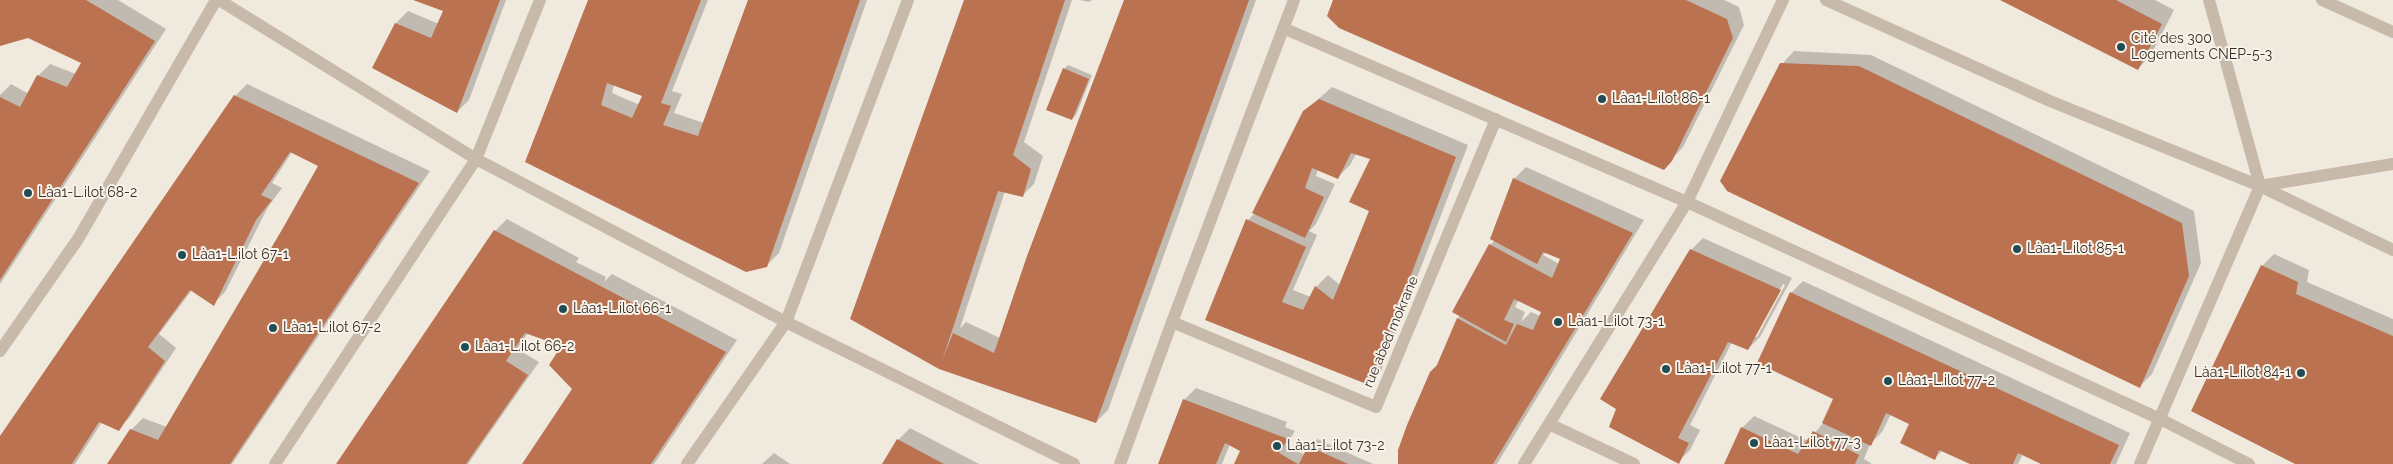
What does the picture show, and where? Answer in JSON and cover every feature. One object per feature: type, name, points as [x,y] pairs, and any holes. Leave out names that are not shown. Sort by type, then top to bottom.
[{"type":"street","points":[[0,351],[78,239],[218,0],[476,159],[786,322],[1074,464]]},
{"type":"street","points":[[275,464],[476,159],[540,0]]},
{"type":"street","points":[[687,464],[786,322],[908,0]]},
{"type":"street","points":[[1120,464],[1294,0]]},
{"type":"street","points":[[1524,464],[1687,202],[1783,0]]},
{"type":"street","points":[[1826,0],[2050,101],[2260,186],[2393,250]]},
{"type":"street","points":[[2140,464],[2260,186],[2209,0]]},
{"type":"street","points":[[2322,0],[2393,32]]},
{"type":"street","points":[[1283,28],[1687,202],[2160,419],[2249,464]]},
{"type":"street","name":"rue abed mokrane","points":[[1172,322],[1376,407],[1496,119]]},
{"type":"street","points":[[2260,186],[2393,164]]},
{"type":"street","points":[[1549,424],[1634,464]]},
{"type":"building","name":"Làa1-L.ilot 68-2","points":[[0,0],[86,0],[155,41],[0,280],[0,97],[20,107],[37,75],[67,87],[81,63],[28,38],[0,46]]},
{"type":"building","points":[[413,0],[500,0],[457,113],[372,68],[395,23],[431,38],[443,11]]},
{"type":"building","points":[[588,0],[701,0],[661,103],[671,106],[663,125],[698,136],[748,0],[860,0],[767,267],[746,272],[525,162]],"holes":[[[607,83],[642,96],[632,118],[601,105]]]},
{"type":"building","points":[[964,0],[1065,0],[1013,155],[1031,169],[1023,197],[998,191],[942,361],[953,333],[994,353],[1027,256],[1124,0],[1249,0],[1096,423],[939,369],[850,319]]},
{"type":"building","name":"Làa1-L.ilot 86-1","points":[[1333,0],[1686,0],[1727,19],[1733,38],[1672,161],[1664,170],[1339,28],[1327,16]]},
{"type":"building","name":"Cité des 300 Logements CNEP-5-3","points":[[2000,0],[2116,0],[2162,24],[2138,70]]},
{"type":"building","name":"Làa1-L.ilot 85-1","points":[[1780,63],[1859,66],[2182,223],[2189,276],[2140,388],[1727,191],[1720,181]]},
{"type":"building","points":[[1063,68],[1089,79],[1072,120],[1046,110]]},
{"type":"building","points":[[234,95],[419,183],[230,464],[107,464],[130,429],[158,440],[283,228],[318,166],[290,152],[261,195],[272,200],[256,220],[214,306],[190,290],[148,347],[165,361],[119,431],[99,422],[72,464],[0,464],[0,436]]},
{"type":"building","points":[[1319,99],[1456,157],[1369,385],[1205,320],[1246,219],[1306,247],[1282,302],[1303,310],[1315,286],[1333,300],[1369,211],[1349,202],[1370,159],[1351,153],[1338,179],[1312,168],[1305,188],[1324,197],[1305,238],[1252,213],[1303,111]]},
{"type":"building","name":"Làa1-L.ilot 73-1","points":[[1513,178],[1633,233],[1493,464],[1398,464],[1398,450],[1407,425],[1430,372],[1437,365],[1457,318],[1506,345],[1517,324],[1533,330],[1541,312],[1514,299],[1504,320],[1514,324],[1506,342],[1452,312],[1489,244],[1552,278],[1560,259],[1543,252],[1537,264],[1490,239]]},
{"type":"building","points":[[494,230],[726,352],[651,464],[522,464],[572,389],[549,365],[561,346],[525,333],[506,361],[528,375],[466,464],[336,464]]},
{"type":"building","name":"Làa1-L.ilot 77-1","points":[[1690,249],[1781,290],[1748,350],[1728,342],[1678,438],[1689,443],[1679,464],[1609,427],[1616,409],[1600,399]]},
{"type":"building","name":"Làa1-L.ilot 84-1","points":[[2261,265],[2298,282],[2296,294],[2393,336],[2393,464],[2295,464],[2191,411]]},
{"type":"building","name":"Làa1-L.ilot 77-2","points":[[1790,292],[2119,445],[2110,464],[2041,464],[2018,453],[2013,464],[1970,464],[1939,450],[1935,460],[1900,443],[1909,424],[1886,413],[1871,446],[1822,423],[1833,399],[1757,363]]},
{"type":"building","points":[[1183,399],[1288,439],[1279,453],[1298,464],[1234,464],[1240,451],[1225,443],[1216,464],[1158,464]]},
{"type":"building","name":"Làa1-L.ilot 77-3","points":[[1741,427],[1798,454],[1813,431],[1859,455],[1855,464],[1724,464]]},
{"type":"building","points":[[897,439],[944,464],[882,464]]},
{"type":"building","name":"Làa1-L.ilot 73-2","points":[[1308,446],[1348,464],[1299,464]]},
{"type":"place","name":"Cité des 300 Logements CNEP-5-3","points":[[2121,47]]},
{"type":"place","name":"Làa1-L.ilot 86-1","points":[[1602,99]]},
{"type":"place","name":"Làa1-L.ilot 68-2","points":[[28,193]]},
{"type":"place","name":"Làa1-L.ilot 85-1","points":[[2017,249]]},
{"type":"place","name":"Làa1-L.ilot 67-1","points":[[182,255]]},
{"type":"place","name":"Làa1-L.ilot 66-1","points":[[563,309]]},
{"type":"place","name":"Làa1-L.ilot 73-1","points":[[1558,322]]},
{"type":"place","name":"Làa1-L.ilot 67-2","points":[[273,328]]},
{"type":"place","name":"Làa1-L.ilot 66-2","points":[[465,347]]},
{"type":"place","name":"Làa1-L.ilot 77-1","points":[[1666,369]]},
{"type":"place","name":"Làa1-L.ilot 84-1","points":[[2301,373]]},
{"type":"place","name":"Làa1-L.ilot 77-2","points":[[1888,381]]},
{"type":"place","name":"Làa1-L.ilot 77-3","points":[[1754,443]]},
{"type":"place","name":"Làa1-L.ilot 73-2","points":[[1277,446]]}]
